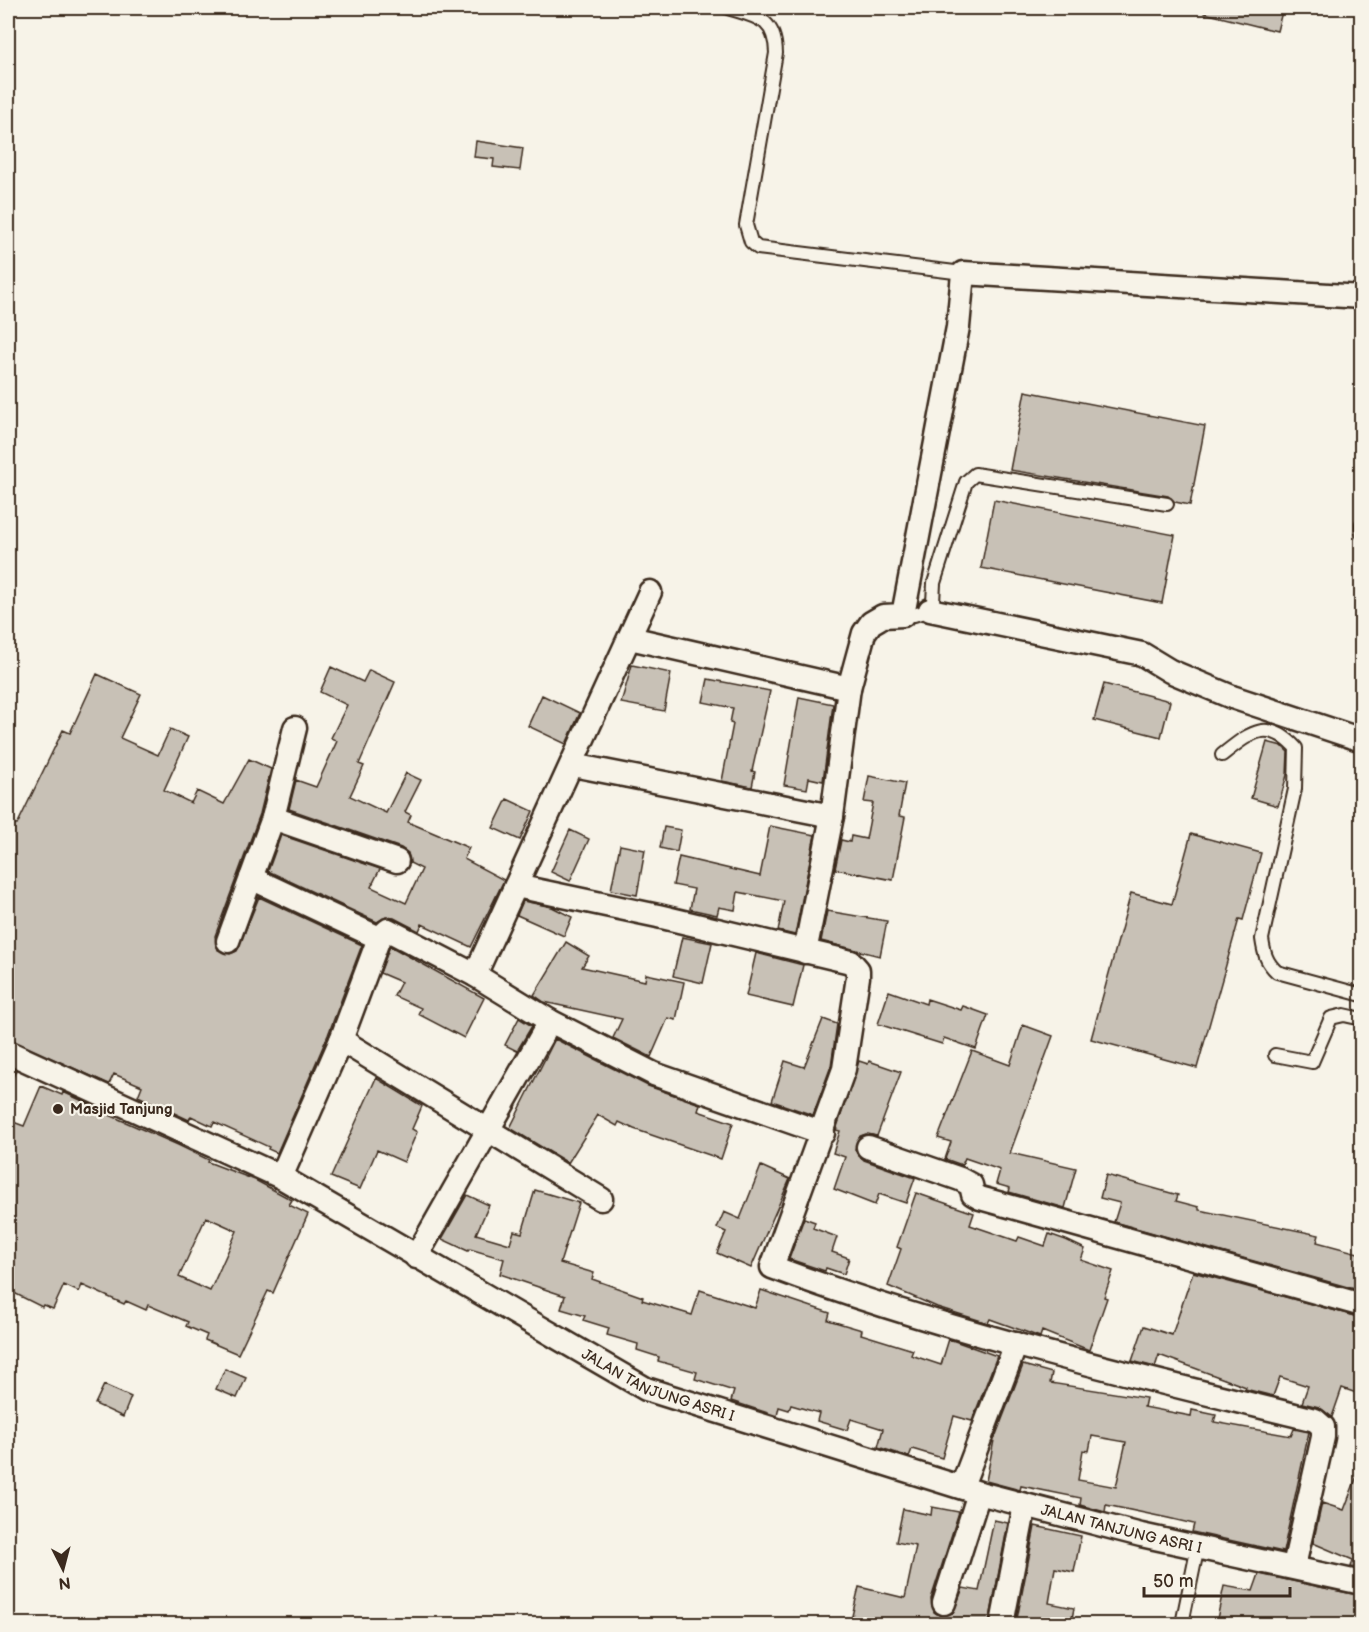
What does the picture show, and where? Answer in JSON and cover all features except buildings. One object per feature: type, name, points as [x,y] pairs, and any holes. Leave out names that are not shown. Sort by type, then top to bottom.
[{"type":"street","points":[[805,952],[832,816],[849,688],[864,633],[883,616],[903,615],[958,327],[963,273],[1362,297]]},
{"type":"street","points":[[475,975],[573,765],[650,592]]},
{"type":"street","points":[[930,610],[1142,654],[1170,671],[1232,697],[1362,740]]},
{"type":"street","points":[[630,638],[849,688]]},
{"type":"street","points":[[228,941],[273,818],[296,728]]},
{"type":"street","points":[[573,765],[832,816]]},
{"type":"street","points":[[273,818],[397,861]]},
{"type":"street","points":[[251,878],[379,938]]},
{"type":"street","points":[[516,886],[658,916],[851,962],[858,970],[844,1069],[823,1133],[772,1267],[855,1298],[1016,1344],[1315,1420],[1323,1427],[1323,1437],[1293,1566]]},
{"type":"street","points":[[281,1177],[341,1040],[379,938],[383,932],[394,931],[475,975],[550,1021],[654,1074],[823,1133]]},
{"type":"street","points":[[416,1257],[550,1021]]},
{"type":"street","points":[[341,1040],[602,1198]]},
{"type":"street","name":"JALAN TANJUNG ASRI I","points":[[8,1052],[281,1177],[646,1389],[784,1434],[1025,1505],[1362,1583]]},
{"type":"street","points":[[868,1147],[960,1179],[971,1185],[973,1194],[980,1198],[1362,1305]]},
{"type":"street","points":[[944,1603],[970,1490],[1016,1344]]},
{"type":"street","points":[[1002,1624],[1025,1505]]},
{"type":"lane","points":[[728,8],[762,19],[772,28],[776,39],[776,52],[746,225],[751,242],[758,248],[963,273]]},
{"type":"lane","points":[[903,615],[914,615],[930,610],[933,603],[934,583],[966,482],[975,474],[1167,504]]},
{"type":"lane","points":[[1362,524],[1362,533]]},
{"type":"lane","points":[[1222,754],[1251,732],[1271,731],[1285,737],[1296,748],[1295,789],[1262,939],[1265,955],[1269,965],[1277,972],[1362,995]]},
{"type":"lane","points":[[1275,1055],[1312,1062],[1331,1017],[1344,1015],[1362,1019]]},
{"type":"lane","points":[[1182,1624],[1198,1546]]},
{"type":"place","name":"Masjid Tanjung","points":[[58,1109]]}]
